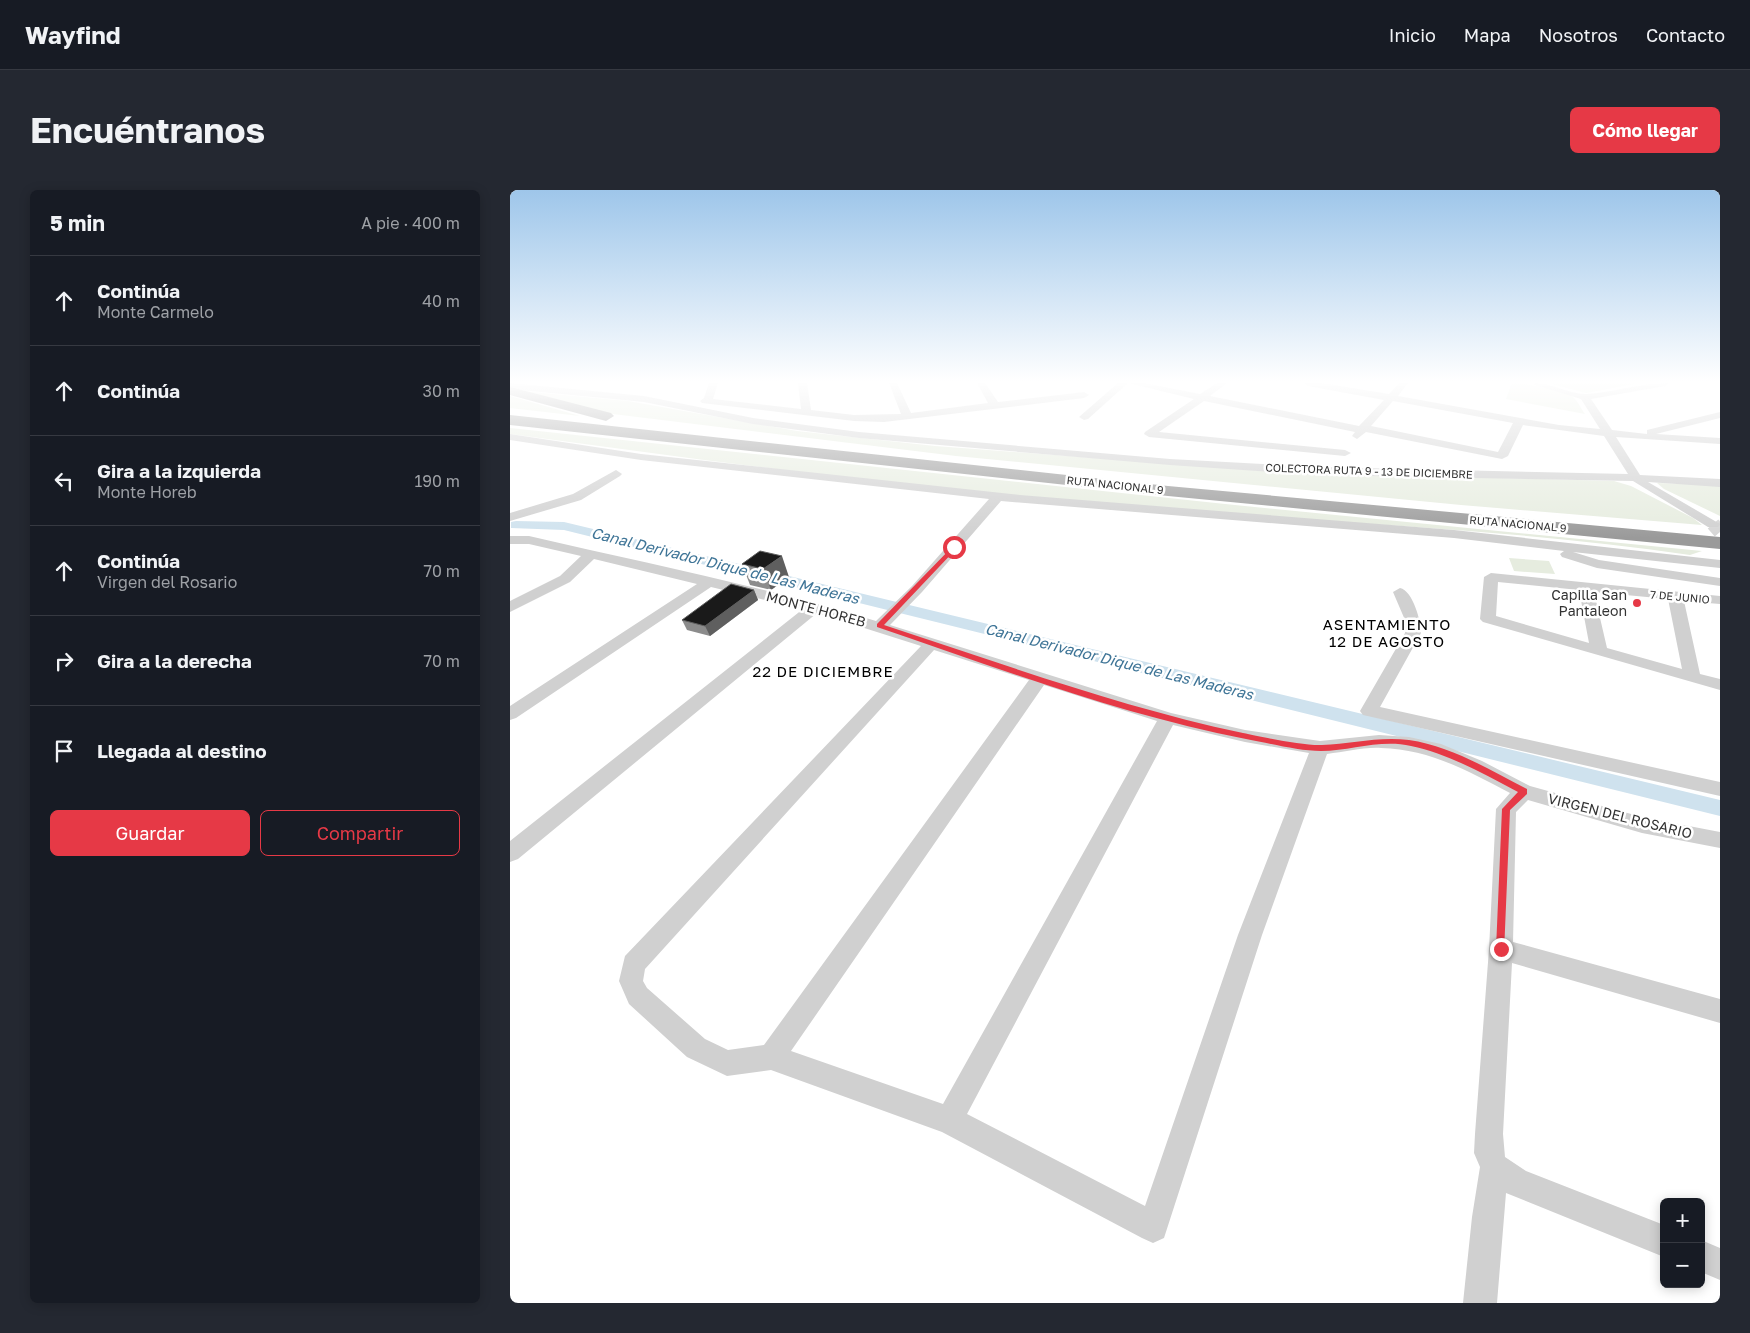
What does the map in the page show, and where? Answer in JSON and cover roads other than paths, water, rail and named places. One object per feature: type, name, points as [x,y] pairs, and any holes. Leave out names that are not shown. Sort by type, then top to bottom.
[{"type":"highway","points":[[600,435],[722,447],[758,443]]},
{"type":"highway","name":"RUTA NACIONAL 9","points":[[671,435],[758,443]]},
{"type":"highway","name":"RUTA NACIONAL 9","points":[[691,435],[1168,491],[1672,534],[1720,543]]},
{"type":"highway","points":[[711,435],[758,443]]},
{"type":"highway","name":"RUTA NACIONAL 9","points":[[1672,534],[1717,528]]},
{"type":"street","name":"COLECTORA RUTA 9 - 13 DE DICIEMBRE","points":[[870,435],[1269,469],[1637,478],[1720,483]]},
{"type":"street","points":[[1159,435],[1345,453],[1360,472]]},
{"type":"street","points":[[1345,453],[1358,435]]},
{"type":"street","points":[[1393,435],[1502,456],[1512,435]]},
{"type":"street","points":[[1610,435],[1637,478],[1645,486],[1695,512],[1717,528]]},
{"type":"street","points":[[1620,435],[1720,441]]},
{"type":"street","points":[[1633,436],[1637,435]]},
{"type":"street","points":[[510,437],[641,456],[998,497],[1546,544],[1720,564]]},
{"type":"street","points":[[510,516],[577,497],[616,474]]},
{"type":"street","points":[[880,626],[916,589],[998,497]]},
{"type":"street","name":"MONTE HOREB","points":[[510,540],[529,540],[814,607],[880,626],[1039,679],[1168,718],[1245,736],[1320,748]]},
{"type":"street","points":[[1546,544],[1596,564],[1720,582]]},
{"type":"street","points":[[510,607],[565,579],[591,555]]},
{"type":"street","name":"7 DE JUNIO","points":[[1599,650],[1488,619],[1491,577],[1720,600]]},
{"type":"street","points":[[510,714],[709,582]]},
{"type":"street","points":[[1586,588],[1599,650],[1720,685]]},
{"type":"street","points":[[1400,592],[1413,620],[1413,633],[1369,711],[1720,790]]},
{"type":"street","points":[[1675,596],[1692,677]]},
{"type":"street","points":[[510,854],[814,607]]},
{"type":"street","points":[[932,643],[634,964],[631,981],[638,996],[696,1048],[728,1063],[771,1056],[949,1120],[1153,1227],[1250,935],[1320,748]]},
{"type":"street","points":[[771,1056],[1039,679]]},
{"type":"street","points":[[949,1120],[1168,718]]},
{"type":"street","name":"VIRGEN DEL ROSARIO","points":[[1320,748],[1379,741],[1409,743],[1441,751],[1475,766],[1524,792],[1642,824],[1720,840]]},
{"type":"street","points":[[1524,792],[1506,809],[1501,949],[1488,1134],[1489,1153],[1495,1167],[1516,1182],[1660,1239]]},
{"type":"street","points":[[1501,949],[1720,1011]]},
{"type":"street","points":[[1480,1303],[1487,1217],[1495,1167]]},
{"type":"street","points":[[1705,1258],[1720,1264]]},
{"type":"waterway","name":"Canal Derivador Dique de Las Maderas","points":[[516,525],[564,526],[1720,808]]},
{"type":"tunnel","points":[[1713,524],[1720,532]]},
{"type":"place","name":"Capilla San Pantaleon","points":[[1637,603]]},
{"type":"district","name":"ASENTAMIENTO 12 DE AGOSTO","points":[[1387,634]]},
{"type":"district","name":"22 DE DICIEMBRE","points":[[823,672]]}]
